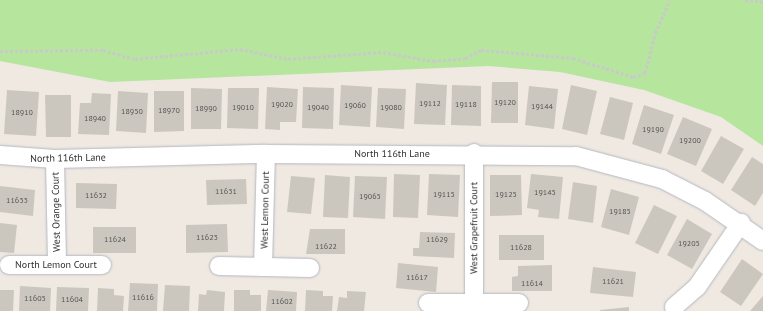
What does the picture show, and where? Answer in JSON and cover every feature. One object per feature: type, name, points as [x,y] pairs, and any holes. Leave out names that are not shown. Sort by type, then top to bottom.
[{"type":"street","name":"North 116th Lane","points":[[0,155],[55,159],[266,154],[474,153],[576,156],[662,180],[741,223],[763,241]]},
{"type":"street","name":"West Grapefruit Court","points":[[474,153],[474,303]]},
{"type":"street","name":"West Lemon Court","points":[[264,267],[266,154]]},
{"type":"street","name":"West Orange Court","points":[[55,159],[57,265]]},
{"type":"street","points":[[674,307],[697,287],[741,223]]},
{"type":"street","name":"North Lemon Court","points":[[9,265],[102,265]]},
{"type":"street","points":[[219,266],[310,268]]},
{"type":"street","points":[[428,303],[519,303]]},
{"type":"path","points":[[0,51],[103,50],[135,60],[240,49],[288,59],[383,52],[433,61],[465,58],[481,50],[573,58],[633,77],[645,73],[655,33],[670,0]]},
{"type":"path","points":[[745,0],[763,2]]},
{"type":"green space","points":[[0,0],[763,0],[763,146],[721,117],[644,90],[560,72],[488,66],[110,82],[0,61]]},
{"type":"building","points":[[492,82],[518,82],[518,123],[491,123]]},
{"type":"building","points":[[416,83],[447,85],[445,125],[414,124]]},
{"type":"building","points":[[341,85],[372,87],[370,127],[339,125]]},
{"type":"building","points":[[452,85],[481,86],[481,126],[451,125]]},
{"type":"building","points":[[571,85],[597,91],[587,135],[562,129]]},
{"type":"building","points":[[529,86],[558,89],[554,129],[525,125]]},
{"type":"building","points":[[267,87],[298,89],[296,122],[280,122],[280,130],[265,129]]},
{"type":"building","points":[[303,87],[334,88],[333,129],[302,128]]},
{"type":"building","points":[[191,88],[222,89],[221,129],[191,129]]},
{"type":"building","points":[[228,88],[259,88],[258,129],[227,128]]},
{"type":"building","points":[[378,88],[406,89],[404,129],[376,127]]},
{"type":"building","points":[[7,90],[39,92],[36,136],[4,134]]},
{"type":"building","points":[[118,91],[148,93],[146,133],[116,131]]},
{"type":"building","points":[[154,91],[184,91],[184,131],[154,132]]},
{"type":"building","points":[[92,93],[111,94],[109,135],[78,134],[80,103],[91,103]]},
{"type":"building","points":[[45,95],[71,95],[71,137],[46,137]]},
{"type":"building","points":[[610,97],[633,103],[624,140],[600,134]]},
{"type":"building","points":[[644,105],[674,115],[661,154],[632,144]]},
{"type":"building","points":[[683,117],[712,129],[696,166],[667,154]]},
{"type":"building","points":[[721,136],[744,149],[723,184],[701,171]]},
{"type":"building","points":[[752,157],[763,164],[763,193],[755,206],[731,190]]},
{"type":"building","points":[[394,174],[420,175],[418,218],[393,217]]},
{"type":"building","points":[[429,174],[460,175],[458,217],[427,215]]},
{"type":"building","points":[[531,174],[563,177],[559,219],[538,217],[539,210],[527,208]]},
{"type":"building","points":[[325,175],[350,177],[348,218],[323,217]]},
{"type":"building","points":[[490,175],[521,175],[522,215],[490,216]]},
{"type":"building","points":[[291,176],[315,178],[311,214],[287,212]]},
{"type":"building","points":[[355,176],[387,177],[385,219],[353,217]]},
{"type":"building","points":[[246,179],[247,204],[207,205],[206,180]]},
{"type":"building","points":[[573,182],[597,186],[593,223],[568,219]]},
{"type":"building","points":[[76,183],[117,184],[116,209],[76,208]]},
{"type":"building","points":[[0,186],[35,190],[33,216],[0,212]]},
{"type":"building","points":[[611,189],[639,197],[629,235],[601,227]]},
{"type":"building","points":[[654,205],[677,216],[658,254],[635,243]]},
{"type":"building","points":[[687,219],[712,234],[692,269],[667,255]]},
{"type":"building","points":[[0,223],[17,225],[14,253],[0,252]]},
{"type":"building","points":[[227,224],[228,252],[186,253],[186,225]]},
{"type":"building","points":[[93,227],[136,227],[136,253],[93,253]]},
{"type":"building","points":[[310,229],[345,229],[345,254],[306,254]]},
{"type":"building","points":[[420,232],[455,233],[454,258],[413,256],[413,248],[419,248]]},
{"type":"building","points":[[499,235],[544,235],[544,260],[499,260]]},
{"type":"building","points":[[742,259],[763,274],[741,306],[720,292]]},
{"type":"building","points":[[398,263],[438,267],[436,292],[396,288]]},
{"type":"building","points":[[552,265],[552,291],[512,291],[512,277],[518,276],[518,266]]},
{"type":"building","points":[[593,267],[636,272],[633,297],[590,293]]},
{"type":"building","points":[[130,283],[158,284],[157,311],[128,311]]},
{"type":"building","points":[[165,285],[190,286],[189,311],[163,311]]},
{"type":"building","points":[[20,286],[51,288],[50,311],[19,311]]},
{"type":"building","points":[[57,287],[89,288],[88,311],[56,311]]},
{"type":"building","points":[[98,288],[114,289],[114,295],[124,296],[123,311],[97,311]]},
{"type":"building","points":[[0,290],[14,290],[13,311],[0,311]]},
{"type":"building","points":[[207,290],[225,292],[224,311],[198,311],[199,294],[206,295]]},
{"type":"building","points":[[234,290],[250,290],[250,295],[261,295],[261,311],[234,311]]},
{"type":"building","points":[[268,290],[297,292],[296,311],[266,311]]},
{"type":"building","points":[[306,290],[323,291],[323,296],[333,296],[332,311],[305,311]]},
{"type":"building","points":[[347,291],[366,292],[364,311],[337,311],[339,297],[347,298]]},
{"type":"building","points":[[763,296],[763,311],[750,311]]},
{"type":"building","points":[[629,307],[629,311],[600,311],[600,310]]}]
